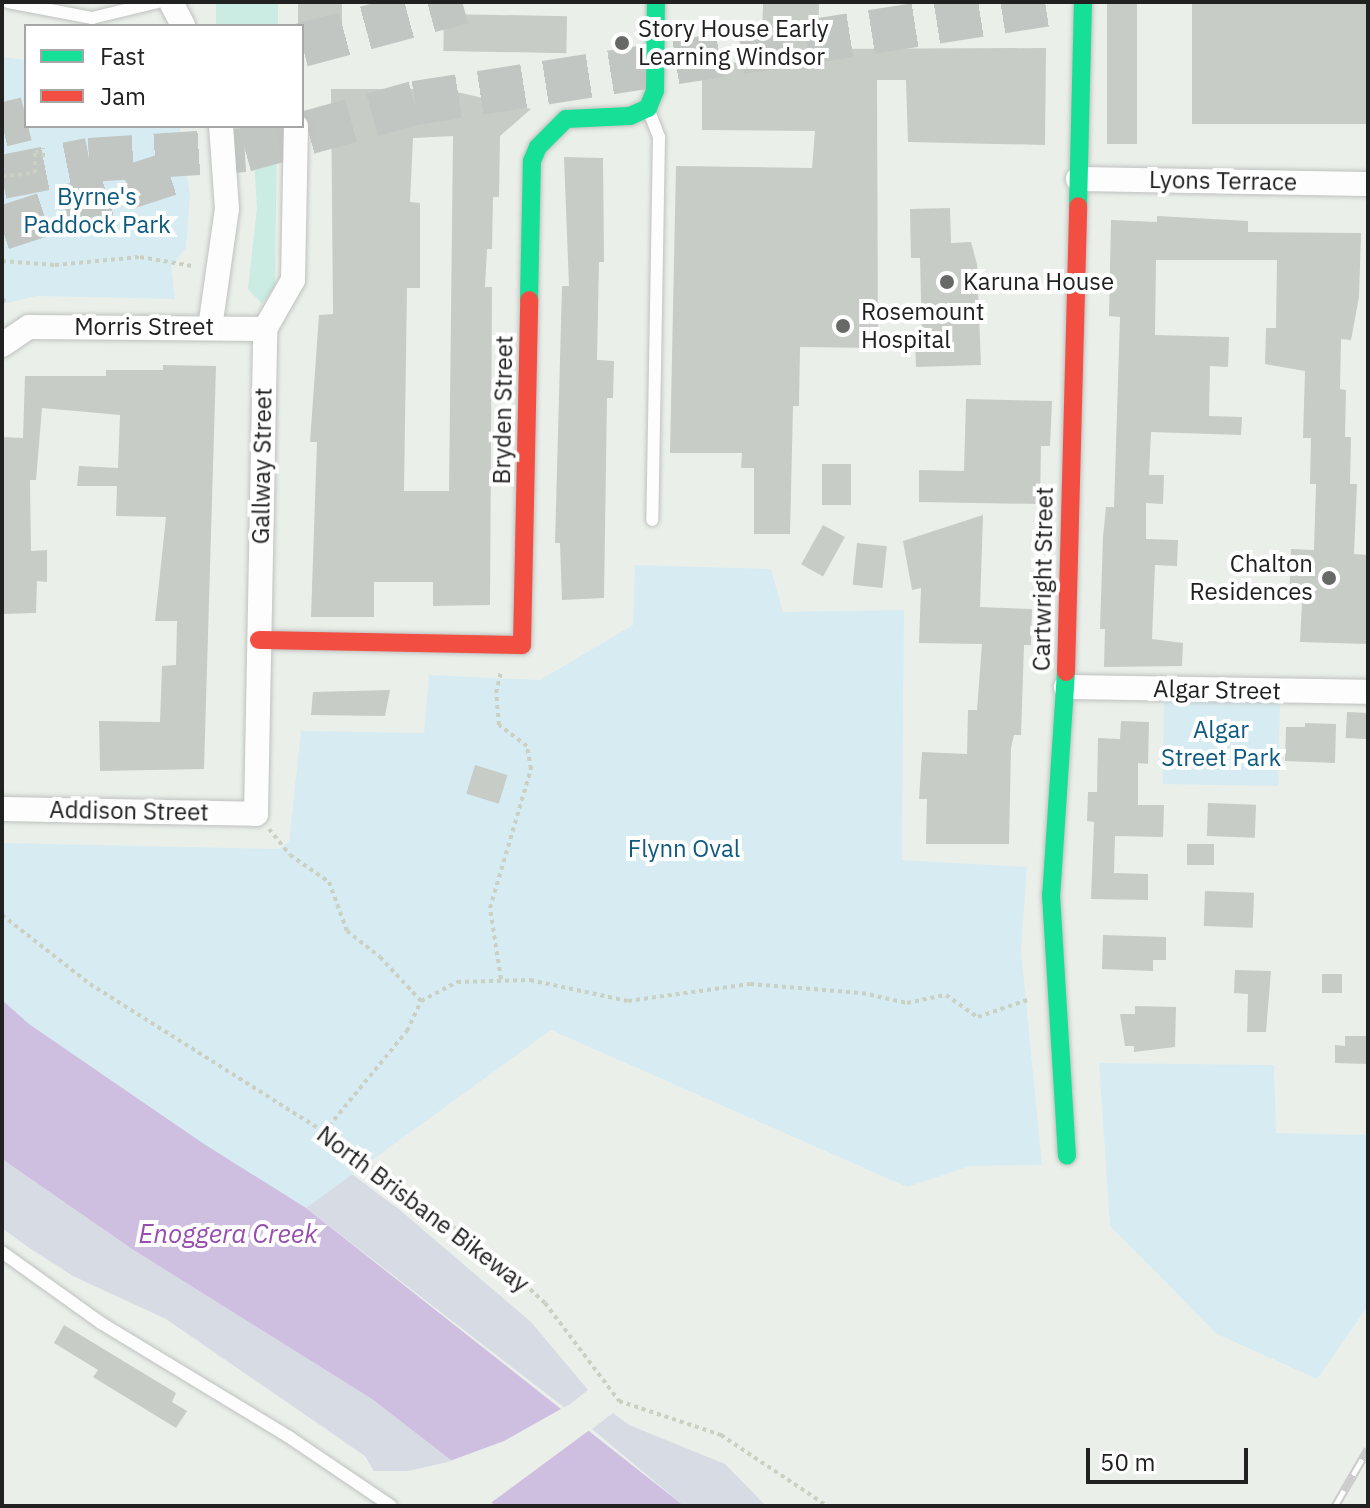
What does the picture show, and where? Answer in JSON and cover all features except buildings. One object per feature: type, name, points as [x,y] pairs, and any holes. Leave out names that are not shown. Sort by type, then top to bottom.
[{"type":"street","points":[[171,2],[182,24]]},
{"type":"street","points":[[648,108],[655,91],[656,2]]},
{"type":"street","name":"Cartwright Street","points":[[1067,1156],[1051,895],[1066,687],[1083,2]]},
{"type":"street","name":"Bryden Street","points":[[522,645],[532,161],[538,147],[566,119],[630,116],[648,108]]},
{"type":"street","points":[[210,328],[227,209],[221,128]]},
{"type":"street","name":"Gallway Street","points":[[261,819],[259,640],[265,329],[293,280],[296,128]]},
{"type":"street","name":"Lyons Terrace","points":[[1078,179],[1368,184]]},
{"type":"street","name":"Morris Street","points":[[2,345],[23,328],[265,329]]},
{"type":"street","points":[[259,640],[522,645]]},
{"type":"street","name":"Algar Street","points":[[1066,687],[1368,692]]},
{"type":"street","name":"Addison Street","points":[[2,809],[261,819]]},
{"type":"lane","points":[[8,2],[36,10]]},
{"type":"lane","points":[[2,11],[36,10],[111,17],[158,2]]},
{"type":"lane","points":[[648,108],[659,137],[652,520]]},
{"type":"lane","points":[[2,1252],[101,1323],[289,1437],[391,1506]]},
{"type":"path","points":[[2,176],[35,173],[35,152],[43,152]]},
{"type":"path","points":[[2,261],[55,265],[140,257],[192,266]]},
{"type":"path","points":[[2,299],[9,303]]},
{"type":"path","points":[[501,979],[490,908],[531,769],[527,746],[499,725],[496,693],[504,666],[522,645]]},
{"type":"path","points":[[261,819],[290,855],[329,882],[347,931],[380,957],[421,1001]]},
{"type":"path","name":"North Brisbane Bikeway","points":[[2,915],[90,984],[324,1132],[521,1280],[557,1318],[619,1401],[721,1435],[827,1506]]},
{"type":"path","points":[[324,1132],[407,1031],[421,1001],[449,984],[501,979],[530,980],[628,1001],[750,984],[914,1003],[946,995],[978,1017],[1039,995]]},
{"type":"green space","points":[[216,2],[278,2],[278,24],[216,24]]},
{"type":"green space","name":"Byrne's Paddock Park","points":[[2,57],[24,60],[24,128],[180,128],[190,195],[186,248],[171,266],[175,299],[37,296],[2,304]]},
{"type":"green space","points":[[252,128],[277,128],[275,287],[262,304],[248,289],[257,208]]},
{"type":"green space","name":"Flynn Oval","points":[[635,565],[771,569],[783,612],[904,610],[902,860],[1027,867],[1021,950],[1042,1165],[970,1166],[907,1187],[551,1030],[306,1208],[204,1144],[29,1024],[2,1000],[2,843],[279,849],[289,842],[301,731],[424,733],[429,675],[540,680],[633,625]]},
{"type":"green space","name":"Algar Street Park","points":[[1164,700],[1280,702],[1279,786],[1163,784]]},
{"type":"green space","points":[[1099,1063],[1274,1065],[1276,1133],[1368,1135],[1368,1306],[1317,1379],[1217,1334],[1110,1226]]},
{"type":"shaded area","points":[[2,945],[317,1148],[401,1211],[531,1322],[588,1390],[565,1408],[306,1208],[204,1144],[2,1000]]},
{"type":"shaded area","points":[[2,1159],[132,1249],[372,1399],[452,1461],[408,1471],[374,1471],[365,1456],[166,1319],[73,1276],[28,1247],[2,1228]]},
{"type":"shaded area","points":[[613,1413],[629,1425],[725,1464],[766,1506],[684,1506],[592,1429]]},
{"type":"water","name":"Enoggera Creek","points":[[2,1000],[29,1024],[204,1144],[306,1208],[684,1506],[495,1506],[452,1461],[372,1399],[132,1249],[2,1159]]},
{"type":"pier","points":[[568,1405],[595,1426],[488,1505],[447,1462],[504,1441]]},
{"type":"tunnel","points":[[304,44],[462,2]]},
{"type":"tunnel","points":[[2,177],[89,160],[245,150],[415,103],[1063,2]]},
{"type":"tunnel","points":[[2,125],[24,120]]},
{"type":"tunnel","points":[[2,228],[182,170]]},
{"type":"railway","points":[[1335,1506],[1368,1449]]},
{"type":"traffic: fast","points":[[529,300],[532,161],[538,147],[566,119],[630,116],[648,108],[655,91],[656,2]]},
{"type":"traffic: fast","points":[[1078,206],[1083,2]]},
{"type":"traffic: fast","points":[[1066,672],[1051,895],[1067,1156]]},
{"type":"traffic: jam","points":[[1066,672],[1078,206]]},
{"type":"traffic: jam","points":[[259,640],[522,645],[529,300]]},
{"type":"place","name":"Story House Early Learning Windsor","points":[[622,43]]},
{"type":"place","name":"Karuna House","points":[[947,282]]},
{"type":"place","name":"Rosemount Hospital","points":[[843,326]]},
{"type":"place","name":"Chalton Residences","points":[[1329,578]]}]
